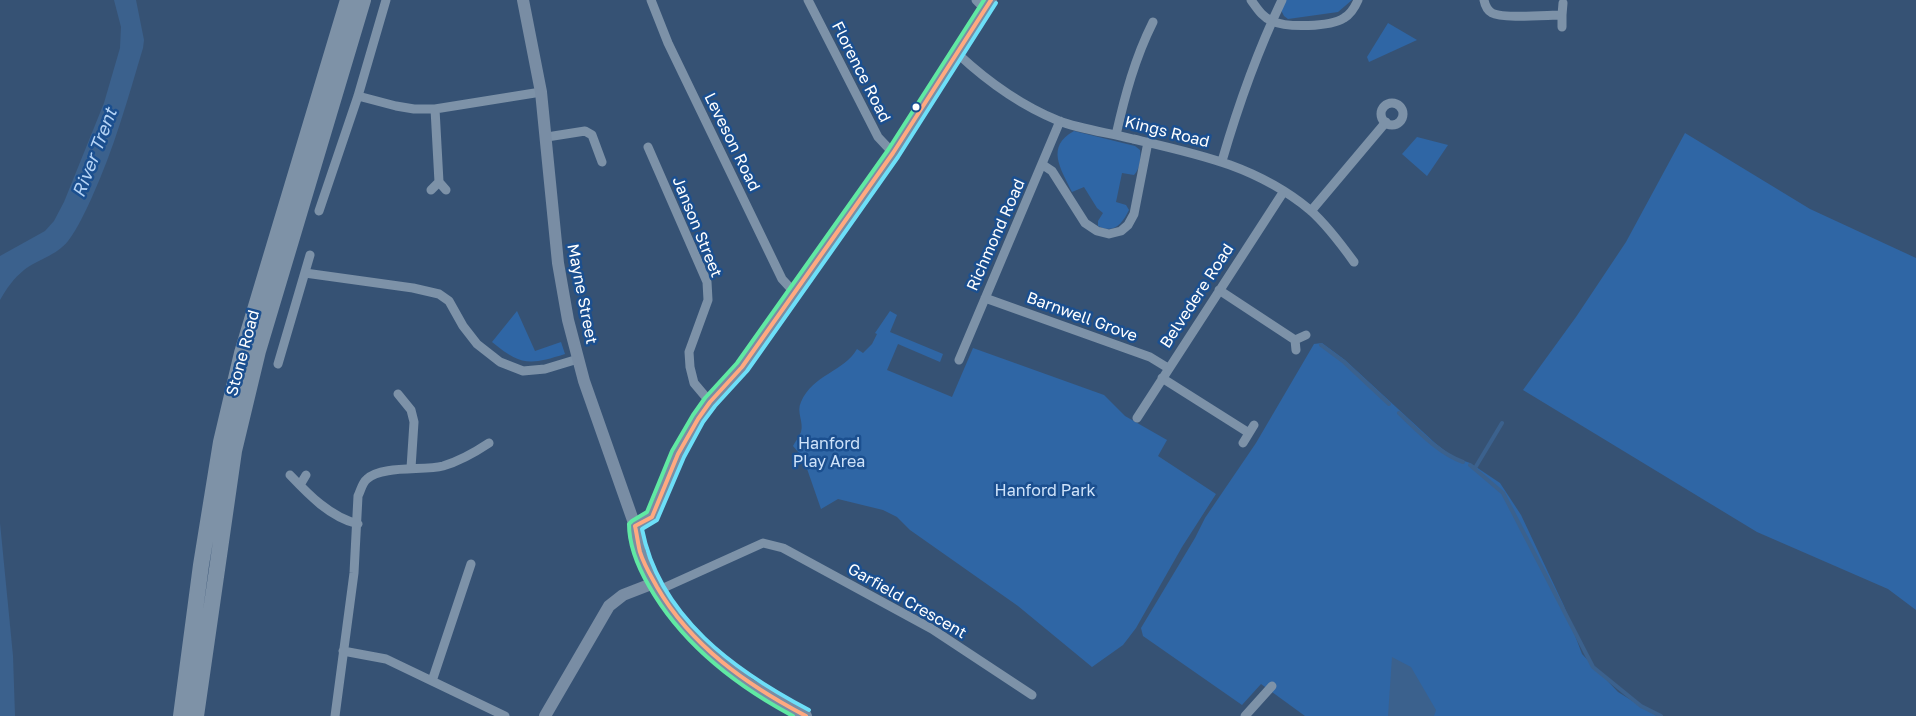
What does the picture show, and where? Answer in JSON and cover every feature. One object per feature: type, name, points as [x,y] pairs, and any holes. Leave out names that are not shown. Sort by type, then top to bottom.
[{"type":"highway","name":"Stone Road","points":[[196,716],[221,442],[242,353],[348,0]]},
{"type":"highway","name":"Stone Road","points":[[181,716],[214,535],[258,351],[363,0]]},
{"type":"street","points":[[323,209],[386,0]]},
{"type":"street","name":"Mayne Street","points":[[523,0],[541,92],[547,137],[558,263],[568,320],[578,360],[635,526],[640,553],[656,587],[686,629],[706,650],[749,684],[806,716]]},
{"type":"street","name":"Leveson Road","points":[[651,0],[668,43],[782,279],[794,292]]},
{"type":"street","name":"Florence Road","points":[[808,0],[878,137],[894,153]]},
{"type":"street","points":[[1251,0],[1261,14],[1283,25],[1334,22],[1345,18],[1355,8],[1358,0]]},
{"type":"street","points":[[1222,162],[1236,113],[1282,0]]},
{"type":"street","points":[[1484,0],[1485,6],[1492,13],[1502,15],[1562,15]]},
{"type":"street","points":[[635,526],[647,520],[655,511],[678,454],[710,402],[742,367],[894,153],[958,54],[984,3]]},
{"type":"street","points":[[1562,26],[1563,3]]},
{"type":"street","points":[[1116,134],[1130,76],[1141,46],[1153,22]]},
{"type":"street","name":"Kings Road","points":[[958,54],[1007,93],[1060,121],[1185,150],[1253,174],[1284,191],[1311,211],[1354,262]]},
{"type":"street","points":[[358,96],[396,106],[414,109],[434,109],[541,92]]},
{"type":"street","points":[[434,109],[439,182],[446,190]]},
{"type":"street","name":"Richmond Road","points":[[958,360],[1043,165],[1060,121]]},
{"type":"street","points":[[1311,211],[1386,122]]},
{"type":"street","points":[[547,137],[585,132],[592,135],[602,162]]},
{"type":"street","points":[[1043,165],[1052,170],[1085,223],[1097,231],[1108,234],[1121,231],[1128,225],[1134,214],[1148,142]]},
{"type":"street","name":"Janson Street","points":[[648,147],[706,282],[708,300],[689,352],[694,383],[710,402]]},
{"type":"street","points":[[431,190],[439,182]]},
{"type":"street","name":"Belvedere Road","points":[[1137,418],[1284,191]]},
{"type":"street","points":[[278,364],[310,255]]},
{"type":"street","points":[[305,273],[413,288],[439,294],[449,301],[463,326],[477,344],[500,362],[523,371],[545,369],[578,360]]},
{"type":"street","points":[[1219,290],[1295,340]]},
{"type":"street","name":"Barnwell Grove","points":[[985,298],[1150,357],[1168,368]]},
{"type":"street","points":[[1295,340],[1306,335]]},
{"type":"street","points":[[1295,340],[1296,350]]},
{"type":"street","points":[[1162,378],[1251,429],[1243,442]]},
{"type":"street","points":[[398,394],[411,410],[414,422],[411,468]]},
{"type":"street","points":[[335,716],[354,573],[358,496],[367,478],[377,473],[441,466],[465,458],[488,443]]},
{"type":"street","points":[[290,475],[323,506],[343,520],[358,524]]},
{"type":"street","points":[[300,485],[306,475]]},
{"type":"street","name":"Garfield Crescent","points":[[656,587],[763,543],[783,548],[932,629],[1032,695]]},
{"type":"street","points":[[432,681],[471,564]]},
{"type":"street","points":[[545,716],[609,606],[624,595],[656,587]]},
{"type":"street","points":[[343,651],[386,659],[505,716]]},
{"type":"street","points":[[1245,716],[1272,686]]},
{"type":"green space","points":[[1286,0],[1352,0],[1338,12],[1288,19],[1281,10]]},
{"type":"green space","points":[[1388,23],[1417,40],[1369,62],[1367,57]]},
{"type":"green space","points":[[1074,131],[1135,146],[1140,150],[1140,163],[1136,173],[1134,175],[1122,173],[1116,202],[1126,205],[1129,210],[1123,220],[1113,228],[1109,229],[1098,226],[1098,221],[1103,213],[1097,208],[1084,187],[1072,192],[1060,167],[1058,151],[1060,144],[1065,137]]},
{"type":"green space","points":[[1685,133],[1810,209],[1916,258],[1916,610],[1888,589],[1757,532],[1523,390],[1576,317],[1626,242]]},
{"type":"green space","points":[[1417,137],[1448,145],[1427,176],[1402,154]]},
{"type":"green space","points":[[517,311],[535,351],[561,342],[565,354],[543,360],[526,361],[511,356],[492,342]]},
{"type":"green space","name":"Hanford Park","points":[[890,311],[897,315],[890,332],[943,354],[940,362],[898,344],[887,370],[952,397],[973,348],[1104,395],[1125,416],[1167,440],[1158,456],[1216,494],[1182,547],[1136,628],[1123,645],[1092,667],[1018,606],[910,530],[897,517],[883,510],[838,499],[821,509],[805,463],[797,459],[799,453],[793,446],[802,428],[801,402],[813,385],[844,363],[857,349],[863,353],[872,344],[877,334],[875,333]]},
{"type":"green space","points":[[1322,343],[1345,360],[1435,443],[1453,457],[1470,463],[1500,483],[1521,515],[1564,606],[1582,654],[1618,692],[1657,716],[1305,716],[1261,684],[1242,705],[1143,636],[1141,628],[1205,518],[1256,443],[1314,344]]},
{"type":"water","name":"River Trent","points":[[114,0],[136,0],[144,40],[114,142],[100,179],[84,214],[68,241],[52,254],[20,273],[0,300],[0,256],[45,231],[54,221],[64,202],[104,103],[120,48],[121,27]]},
{"type":"water","points":[[0,523],[13,656],[15,716],[0,716]]},
{"type":"water","points":[[1392,657],[1411,667],[1436,710],[1434,716],[1388,716]]},
{"type":"waterway","points":[[1321,345],[1344,362],[1389,404]]},
{"type":"waterway","points":[[1399,413],[1437,447],[1463,462]]},
{"type":"waterway","points":[[1475,468],[1502,423]]},
{"type":"waterway","points":[[1470,465],[1503,493],[1593,667],[1641,706],[1661,716]]},
{"type":"transit line","points":[[793,716],[731,677],[677,626],[662,607],[641,571],[632,548],[629,524],[647,512],[672,451],[693,415],[705,398],[737,363],[888,150],[984,0]]},
{"type":"transit line","points":[[806,716],[742,677],[722,662],[686,628],[657,587],[648,570],[640,552],[635,526],[652,517],[678,454],[698,419],[710,402],[742,367],[893,153],[991,0]]},
{"type":"transit line","points":[[809,710],[754,678],[704,638],[683,615],[665,589],[651,560],[642,529],[657,520],[684,457],[703,422],[747,371],[898,157],[996,3]]},
{"type":"park label","name":"Hanford Play Area","points":[[829,453]]}]
